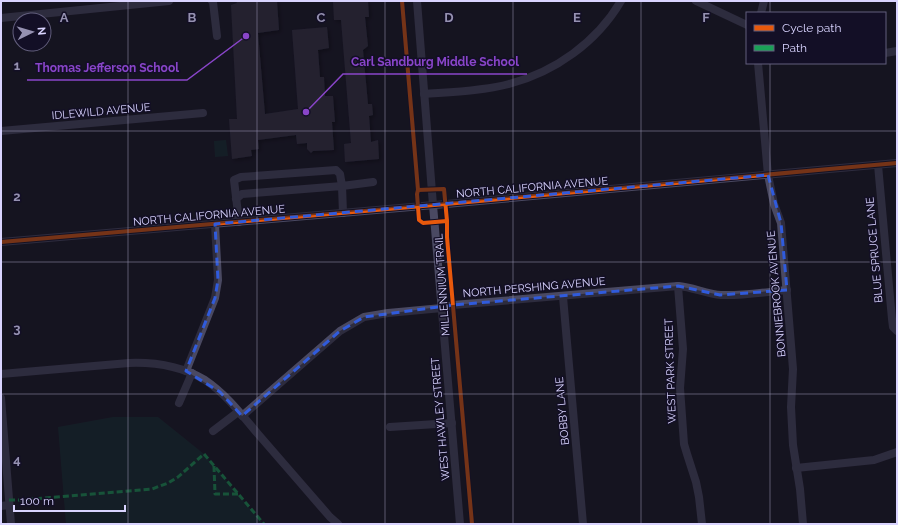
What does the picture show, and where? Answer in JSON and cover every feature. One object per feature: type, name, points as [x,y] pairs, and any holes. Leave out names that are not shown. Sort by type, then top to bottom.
[{"type":"street","points":[[1,18],[169,1]]},
{"type":"street","points":[[212,1],[214,2],[217,36]]},
{"type":"street","name":"WEST HAWLEY STREET","points":[[417,1],[460,524]]},
{"type":"street","points":[[424,94],[475,90],[508,84],[542,72],[572,54],[597,33],[607,23],[621,1]]},
{"type":"street","points":[[696,1],[746,25]]},
{"type":"street","points":[[761,12],[764,1]]},
{"type":"street","points":[[886,52],[897,51]]},
{"type":"street","name":"BONNIEBROOK AVENUE","points":[[758,64],[768,175],[774,204],[781,223],[793,369],[791,407],[793,444],[800,489],[803,524]]},
{"type":"street","name":"IDLEWILD AVENUE","points":[[1,131],[203,112]]},
{"type":"street","name":"NORTH CALIFORNIA AVENUE","points":[[1,242],[897,163]]},
{"type":"street","name":"BLUE SPRUCE LANE","points":[[878,165],[892,319],[893,327],[897,331]]},
{"type":"street","points":[[239,222],[234,180],[241,177],[336,170],[340,174],[342,186],[343,213]]},
{"type":"street","points":[[236,199],[242,194],[373,182]]},
{"type":"street","points":[[179,403],[215,298],[218,280],[215,224]]},
{"type":"street","name":"NORTH PERSHING AVENUE","points":[[213,431],[240,414],[340,331],[364,317],[388,313],[442,308],[453,305],[563,297],[678,286],[720,295],[787,290]]},
{"type":"street","name":"WEST PARK STREET","points":[[678,286],[683,349],[680,388],[684,444],[696,482],[702,524]]},
{"type":"street","name":"BOBBY LANE","points":[[563,297],[582,524]]},
{"type":"street","points":[[1,374],[147,362],[175,367],[189,372],[205,380],[220,392],[330,517],[338,524]]},
{"type":"street","points":[[1,398],[5,505],[11,524]]},
{"type":"street","points":[[390,427],[452,423]]},
{"type":"street","points":[[796,468],[874,460],[897,452]]},
{"type":"highlighted area","points":[[768,175],[781,223],[787,290],[720,295],[678,286],[453,305],[364,317],[340,331],[242,416],[220,392],[186,371],[215,298],[218,280],[215,224]]},
{"type":"green space","points":[[226,140],[228,156],[215,157],[214,141]]},
{"type":"green space","points":[[113,417],[158,417],[204,454],[263,524],[66,524],[58,427]]},
{"type":"building","points":[[236,1],[277,1],[279,30],[258,33],[265,114],[298,109],[292,30],[327,27],[329,48],[318,50],[320,77],[324,77],[325,96],[333,96],[335,122],[332,122],[334,150],[313,151],[311,153],[307,149],[307,143],[297,144],[296,135],[258,140],[259,149],[251,150],[252,156],[232,159],[229,119],[237,119],[231,5],[237,3]]},
{"type":"building","points":[[333,1],[368,1],[369,17],[365,17],[368,46],[363,50],[368,104],[372,104],[373,115],[369,116],[371,142],[378,140],[379,159],[345,162],[344,144],[351,143],[341,20],[334,20]]},
{"type":"marked path","points":[[9,500],[152,489],[168,483],[178,477],[204,454],[264,524]]},
{"type":"marked path","points":[[214,466],[215,494],[239,494]]},
{"type":"cycle path","name":"MILLENNIUM TRAIL","points":[[402,1],[418,190],[419,220],[423,223],[447,221],[447,237],[472,524]]},
{"type":"cycle path","points":[[1,242],[446,204],[897,163]]},
{"type":"cycle path","points":[[418,190],[444,189],[447,221]]},
{"type":"place","name":"Thomas Jefferson School","points":[[246,36]]},
{"type":"place","name":"Carl Sandburg Middle School","points":[[306,112]]}]
